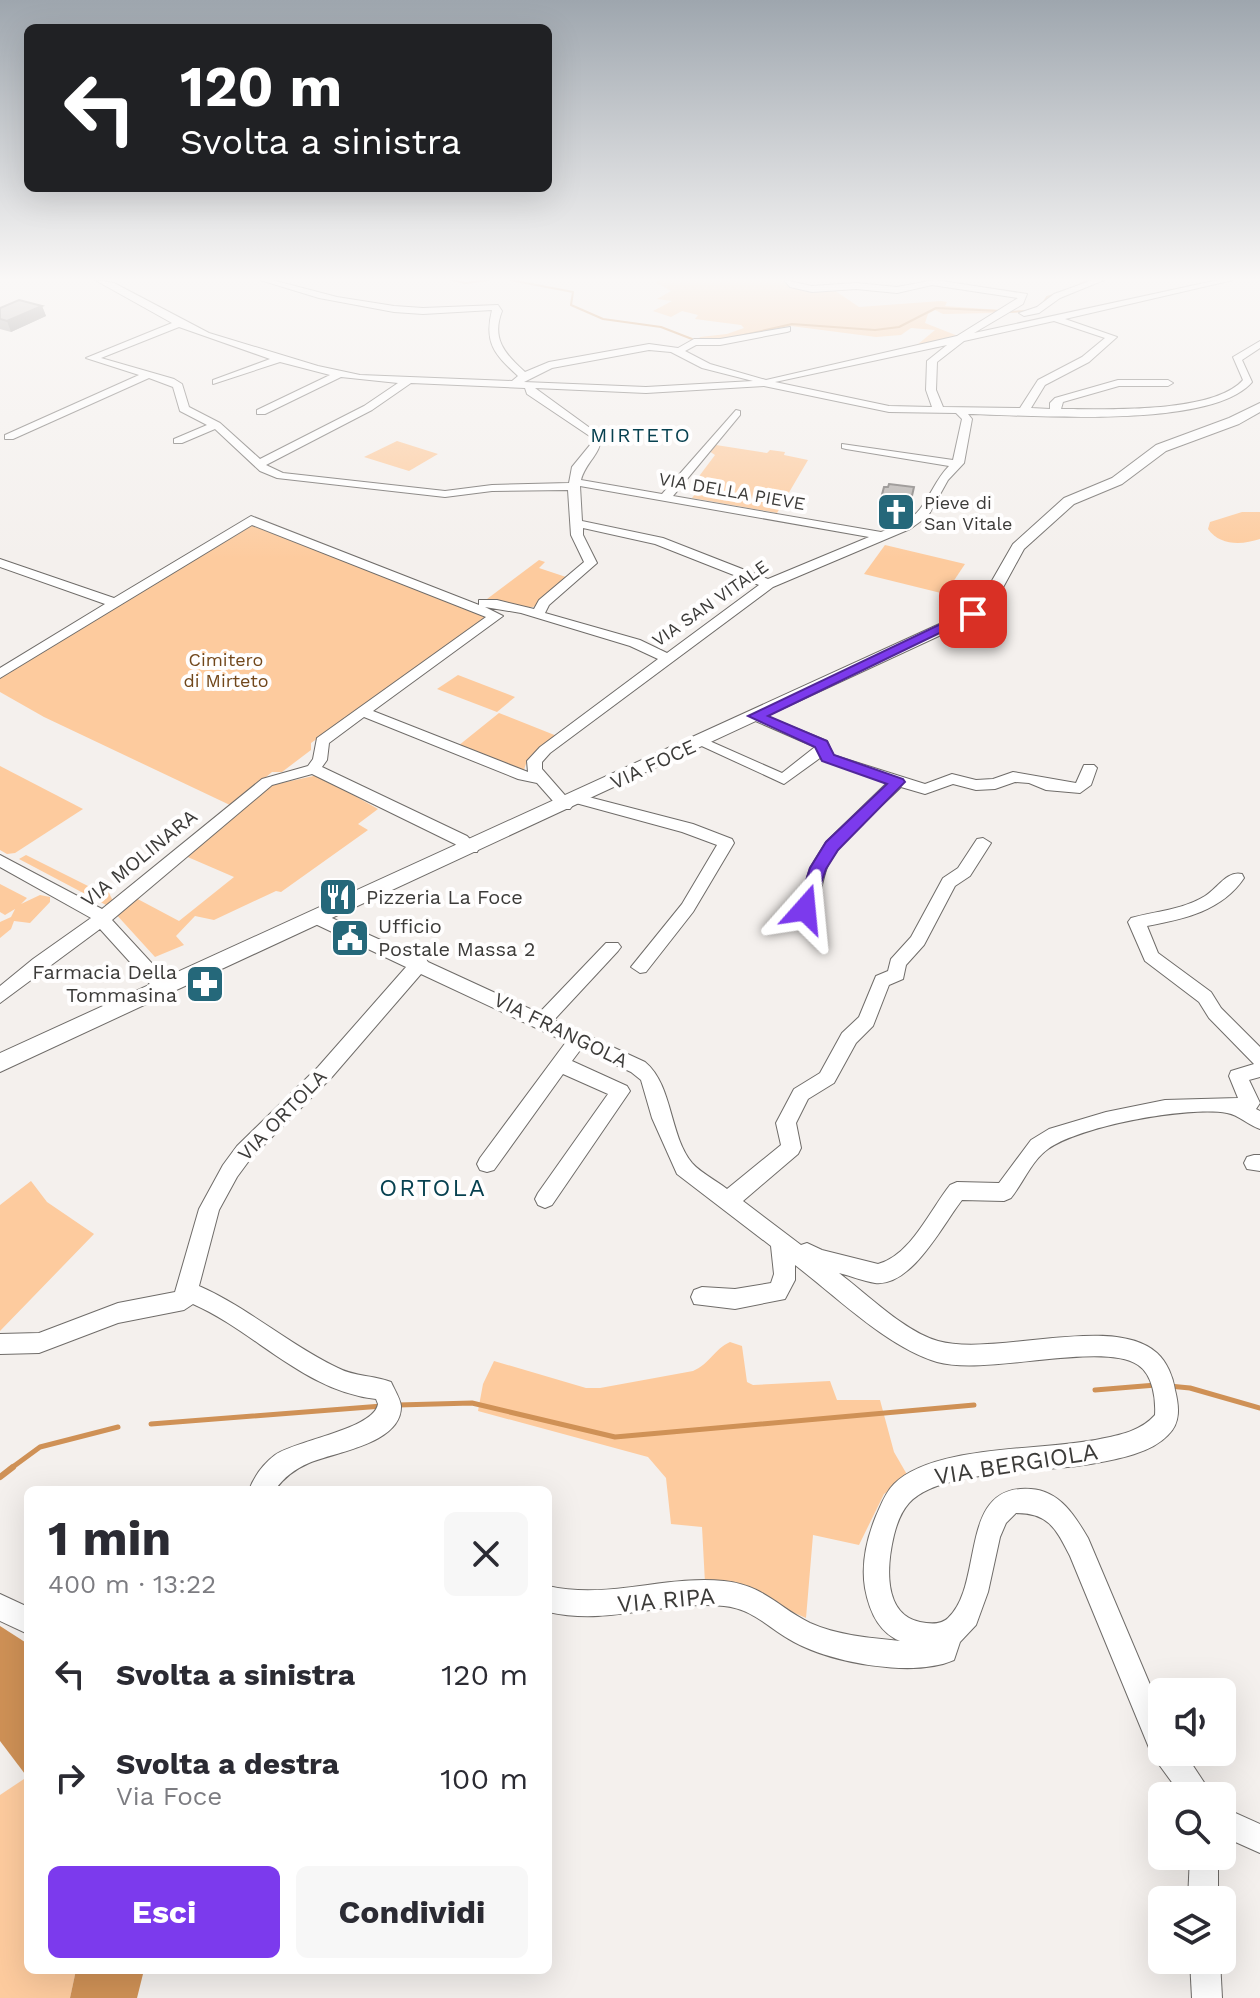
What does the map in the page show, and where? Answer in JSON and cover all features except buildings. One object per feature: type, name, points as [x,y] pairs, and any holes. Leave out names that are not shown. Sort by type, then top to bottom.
[{"type":"main road","name":"VIA FOCE","points":[[0,1063],[571,802],[980,609],[999,585],[1018,547],[1061,506],[1087,491],[1117,481],[1161,448],[1234,421],[1260,407]]},
{"type":"street","points":[[142,373],[178,386],[184,409],[216,425],[260,464],[368,408],[408,381]]},
{"type":"street","points":[[217,382],[241,373]]},
{"type":"street","points":[[519,373],[531,392],[596,436],[596,445],[578,467],[575,484],[578,543],[591,563],[544,603],[539,612]]},
{"type":"street","points":[[261,412],[340,374],[408,381],[514,385],[537,373]]},
{"type":"street","points":[[733,373],[873,407],[1142,413],[1215,400],[1242,387],[1248,380],[1244,373]]},
{"type":"street","points":[[526,381],[669,390],[766,382],[804,373]]},
{"type":"street","points":[[931,373],[931,390],[938,408]]},
{"type":"street","points":[[1024,411],[1037,387],[1052,373]]},
{"type":"street","points":[[9,437],[148,375]]},
{"type":"street","points":[[1056,412],[1055,403],[1059,400],[1118,383],[1170,388],[1175,394],[1166,406],[1168,410]]},
{"type":"street","name":"VIA SAN VITALE","points":[[538,778],[534,761],[545,750],[768,584],[906,526],[924,513],[943,478],[957,464],[967,419],[960,411]]},
{"type":"street","points":[[666,497],[736,413]]},
{"type":"street","points":[[178,441],[216,425]]},
{"type":"street","points":[[846,446],[957,464]]},
{"type":"street","name":"VIA DELLA PIEVE","points":[[260,464],[281,476],[436,493],[575,484],[882,536]]},
{"type":"street","points":[[0,674],[251,520],[496,616],[322,741],[320,760],[313,769],[461,840],[471,848]]},
{"type":"street","points":[[576,523],[659,541],[768,584]]},
{"type":"street","points":[[4,568],[113,602]]},
{"type":"street","points":[[478,607],[487,602],[524,612],[539,612],[546,618],[635,643],[667,658]]},
{"type":"street","points":[[364,712],[523,776],[538,778],[571,802],[687,828],[726,843],[690,902],[655,952],[640,967]]},
{"type":"street","points":[[756,716],[822,744],[827,758],[925,789],[952,779],[976,785],[995,784],[1013,777],[1032,778],[1046,785],[1080,788],[1086,782],[1089,768]]},
{"type":"street","points":[[700,742],[784,779],[823,748]]},
{"type":"street","name":"VIA MOLINARA","points":[[0,996],[39,963],[103,918],[267,782],[313,769]]},
{"type":"street","points":[[805,909],[818,868],[832,846],[897,782]]},
{"type":"street","points":[[728,1201],[791,1148],[786,1123],[801,1094],[827,1078],[849,1038],[867,1021],[882,981],[897,974],[897,963],[918,941],[949,882],[964,872],[983,843]]},
{"type":"street","points":[[0,860],[92,909],[164,988]]},
{"type":"street","points":[[1236,878],[1209,904],[1183,914],[1137,922],[1151,957],[1205,997],[1215,1013],[1260,1059]]},
{"type":"street","name":"VIA FRANGOLA","points":[[317,918],[579,1038],[627,1061],[649,1076],[662,1118],[684,1168],[780,1239]]},
{"type":"street","points":[[541,1022],[612,947]]},
{"type":"street","name":"VIA ORTOLA","points":[[186,1291],[209,1209],[230,1171],[244,1152],[325,1072],[420,963]]},
{"type":"street","points":[[487,1164],[579,1038]]},
{"type":"street","points":[[545,1199],[620,1091],[560,1064]]},
{"type":"street","points":[[702,1297],[735,1299],[777,1292],[784,1279],[780,1239],[792,1242],[816,1258],[883,1274],[907,1257],[955,1192],[1004,1192],[1019,1175],[1037,1145],[1057,1134],[1092,1122],[1189,1105],[1234,1106],[1250,1103],[1238,1075],[1260,1070]]},
{"type":"street","points":[[1234,1106],[1260,1121]]},
{"type":"street","name":"VIA BERGIOLA","points":[[780,1239],[910,1340],[930,1350],[957,1355],[1081,1348],[1135,1351],[1148,1359],[1164,1389],[1168,1413],[1159,1430],[1135,1441],[1105,1449],[927,1477],[899,1495],[878,1553],[877,1585],[884,1610],[894,1625],[905,1631],[939,1637],[949,1635],[961,1628],[974,1603],[981,1559],[992,1523],[1008,1505],[1026,1499],[1045,1504],[1066,1522],[1079,1547],[1148,1712]]},
{"type":"street","points":[[0,1344],[39,1343],[118,1313],[179,1302],[186,1291],[252,1324],[300,1357],[348,1384],[383,1390],[388,1404],[378,1427],[350,1441],[317,1448],[287,1462],[274,1471],[264,1486]]},
{"type":"street","name":"VIA RIPA","points":[[552,1600],[577,1605],[624,1604],[716,1593],[745,1597],[777,1613],[804,1634],[832,1643],[919,1658],[935,1657],[945,1651],[949,1635]]},
{"type":"street","points":[[0,1607],[24,1619]]},
{"type":"street","points":[[1236,1828],[1260,1839]]},
{"type":"street","points":[[1206,1974],[1207,1998]]},
{"type":"green space","points":[[397,441],[438,454],[409,471],[364,457]]},
{"type":"green space","points":[[716,445],[767,453],[770,450],[785,452],[784,455],[808,460],[777,513],[692,498],[696,493],[688,491],[715,455],[709,451]]},
{"type":"green space","points":[[1242,512],[1260,512],[1260,539],[1232,543],[1219,539],[1208,529],[1210,522]]},
{"type":"green space","name":"Cimitero di Mirteto","points":[[251,523],[487,617],[311,743],[311,750],[282,772],[272,772],[232,806],[44,717],[0,692],[0,678]]},
{"type":"green space","points":[[885,545],[965,564],[945,594],[864,574]]},
{"type":"green space","points":[[539,560],[545,562],[539,568],[572,579],[534,607],[516,607],[487,599]]},
{"type":"green space","points":[[458,675],[515,697],[497,712],[437,689]]},
{"type":"green space","points":[[499,713],[557,736],[531,756],[524,773],[458,746]]},
{"type":"green space","points":[[0,766],[83,809],[15,853],[7,854],[0,850]]},
{"type":"green space","points":[[318,775],[378,809],[358,824],[368,830],[281,892],[276,891],[214,920],[195,916],[176,936],[184,945],[155,957],[114,912],[132,896],[179,921],[234,877],[183,855],[268,786]]},
{"type":"green space","points":[[26,855],[94,889],[105,885],[113,901],[106,905],[19,859]]},
{"type":"green space","points":[[0,884],[27,898],[21,904],[40,895],[50,897],[50,902],[30,923],[14,921],[11,929],[0,938],[0,922],[11,917],[15,909],[5,915],[0,912]]},
{"type":"green space","points":[[31,1181],[47,1202],[94,1234],[0,1331],[0,1205]]},
{"type":"green space","points":[[730,1342],[742,1346],[747,1382],[753,1385],[830,1381],[837,1400],[880,1400],[894,1452],[909,1478],[884,1494],[859,1545],[813,1535],[806,1618],[732,1586],[705,1583],[702,1527],[671,1524],[666,1478],[648,1457],[478,1411],[483,1384],[494,1361],[586,1388],[600,1388],[693,1371]]},
{"type":"green space","points":[[24,1779],[24,1974],[75,1974],[70,1998],[0,1998],[0,1795]]},
{"type":"shaded area","points":[[0,1626],[24,1641],[24,1773],[0,1741]]},
{"type":"shaded area","points":[[75,1974],[143,1974],[137,1998],[70,1998]]},
{"type":"waterway","points":[[1095,1390],[1156,1385]]},
{"type":"waterway","points":[[1169,1386],[1190,1388],[1260,1408]]},
{"type":"waterway","points":[[398,1405],[472,1403],[615,1437],[974,1405]]},
{"type":"waterway","points":[[151,1424],[382,1406]]},
{"type":"waterway","points":[[10,1469],[40,1447],[118,1427]]},
{"type":"waterway","points":[[0,1477],[13,1467]]},
{"type":"place","name":"Pieve di San Vitale","points":[[896,512]]},
{"type":"place","name":"Pizzeria La Foce","points":[[338,897]]},
{"type":"place","name":"Ufficio Postale Massa 2","points":[[350,938]]},
{"type":"place","name":"Farmacia Della Tommasina","points":[[205,984]]},
{"type":"district","name":"MIRTETO","points":[[641,435]]},
{"type":"district","name":"ORTOLA","points":[[433,1188]]},
{"type":"route","points":[[805,909],[818,868],[832,846],[897,782],[827,758],[822,744],[756,716],[973,614]]}]
